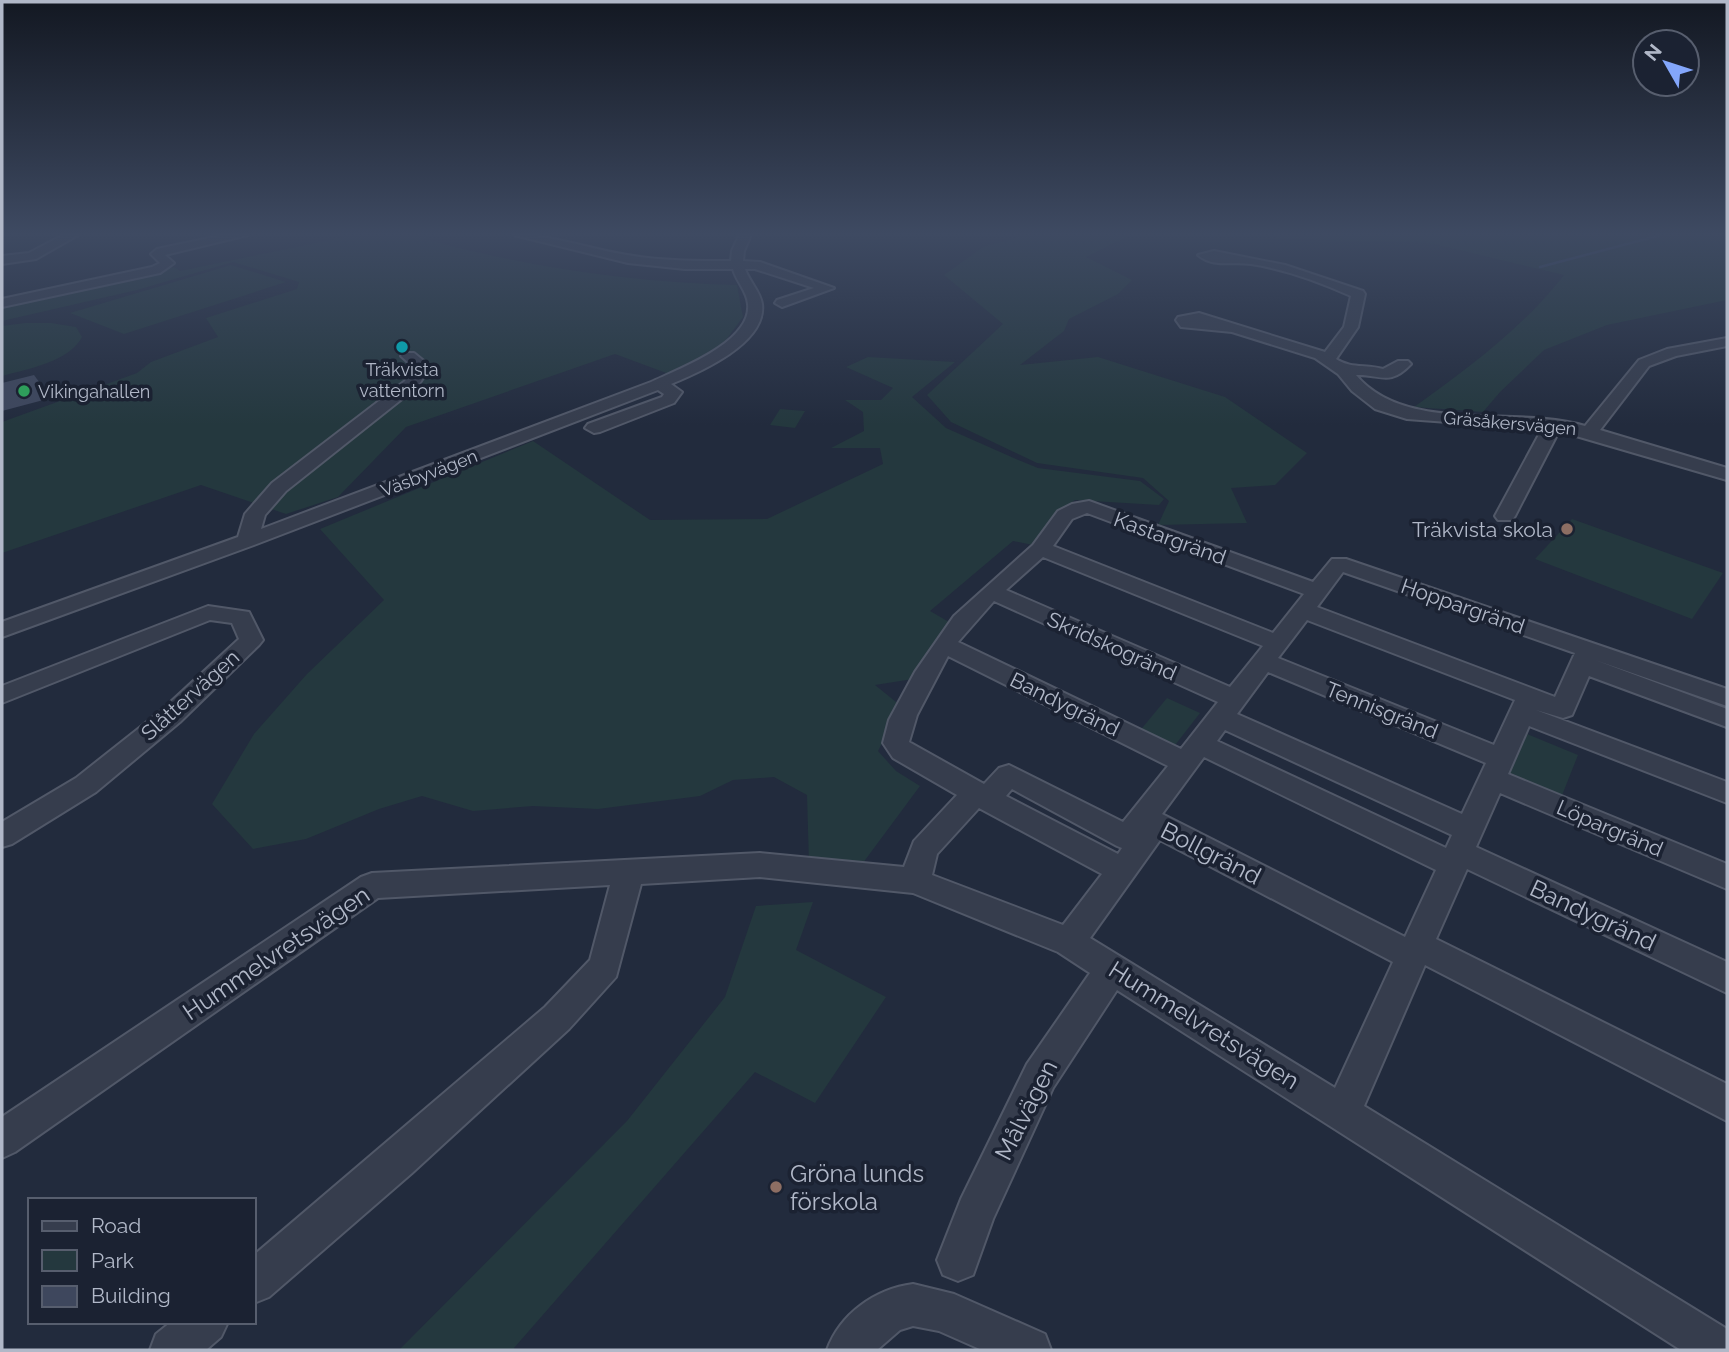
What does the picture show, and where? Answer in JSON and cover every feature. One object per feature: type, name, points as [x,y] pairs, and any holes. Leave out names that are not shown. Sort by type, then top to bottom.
[{"type":"street","points":[[2,303],[27,298]]},
{"type":"street","name":"Väsbyvägen","points":[[2,630],[247,541],[658,384],[711,359],[746,332],[754,314],[755,298]]},
{"type":"street","points":[[782,303],[797,298]]},
{"type":"street","points":[[1327,360],[1351,327],[1357,298]]},
{"type":"street","name":"Gräsåkersvägen","points":[[1230,328],[1327,360],[1344,370],[1357,388],[1381,405],[1413,415],[1554,424],[1727,474]]},
{"type":"street","points":[[1589,432],[1644,363],[1672,352],[1727,342]]},
{"type":"street","points":[[247,541],[255,514],[279,487],[411,384],[419,372],[416,362],[409,356]]},
{"type":"street","name":"Gräsåkersvägen","points":[[1344,370],[1368,370],[1385,375],[1403,364]]},
{"type":"street","points":[[594,428],[667,400],[674,392],[658,384]]},
{"type":"street","points":[[1505,516],[1554,424]]},
{"type":"street","name":"Kastargränd","points":[[944,645],[956,627],[991,592],[1041,549],[1068,511],[1076,507],[1089,508],[1310,601],[1526,705],[1727,793]]},
{"type":"street","name":"Tennisgränd","points":[[1041,549],[1270,652],[1497,768]]},
{"type":"street","name":"Hoppargränd","points":[[1310,601],[1339,563],[1584,657],[1727,718]]},
{"type":"street","name":"Skridskogränd","points":[[991,592],[1227,708]]},
{"type":"street","points":[[1069,942],[1122,870],[1193,753],[1310,601]]},
{"type":"street","name":"Slåttervägen","points":[[2,695],[208,613],[241,617],[251,640],[171,716],[86,785],[2,836]]},
{"type":"street","points":[[944,645],[896,732],[896,743],[902,751],[1122,870]]},
{"type":"street","name":"Bandygränd","points":[[944,645],[1193,753],[1460,849]]},
{"type":"street","points":[[1343,1111],[1526,705],[1563,709],[1584,657]]},
{"type":"street","name":"Hoppargränd","points":[[1584,657],[1727,698]]},
{"type":"street","name":"Bandygränd","points":[[1227,708],[1460,849],[1727,978]]},
{"type":"street","name":"Löpargränd","points":[[1497,768],[1727,877]]},
{"type":"street","name":"Bollgränd","points":[[915,881],[924,849],[981,796],[1009,775],[1127,838],[1149,822],[1727,1103]]},
{"type":"street","name":"Hummelvretsvägen","points":[[2,1139],[372,886],[760,865],[915,881],[1069,942],[1721,1350]]},
{"type":"street","points":[[256,1280],[557,1018],[604,967],[629,872]]},
{"type":"street","name":"Målvägen","points":[[958,1260],[975,1213],[1040,1076],[1112,969]]},
{"type":"street","points":[[849,1350],[859,1336],[883,1316],[912,1305],[939,1311],[1029,1350]]},
{"type":"street","points":[[172,1350],[204,1324]]},
{"type":"green space","points":[[25,298],[102,298],[2,321],[2,303]]},
{"type":"green space","points":[[120,298],[236,298],[124,334],[70,313]]},
{"type":"green space","points":[[268,298],[739,298],[743,317],[723,344],[669,374],[615,354],[406,427],[338,497],[286,514],[201,485],[2,553],[2,422],[137,373],[151,362],[218,337],[206,318]]},
{"type":"green space","points":[[972,298],[1110,298],[1069,319],[1064,331],[1020,365],[1098,357],[1225,397],[1307,453],[1275,485],[1231,488],[1247,523],[1158,525],[1169,501],[1143,478],[1037,463],[951,422],[927,395],[1003,324]]},
{"type":"green space","points":[[1544,298],[1727,298],[1607,325],[1544,350],[1483,412],[1414,407],[1474,362]]},
{"type":"green space","points":[[25,323],[76,327],[82,337],[68,353],[58,358],[2,376],[2,326]]},
{"type":"green space","points":[[868,357],[955,362],[912,397],[946,428],[1038,468],[1140,481],[1164,499],[1159,505],[1075,500],[1062,509],[1033,545],[1013,541],[930,611],[949,622],[913,679],[875,685],[901,706],[878,751],[896,771],[920,786],[857,871],[809,863],[807,795],[774,777],[733,780],[700,796],[598,809],[533,806],[473,811],[422,796],[379,809],[306,839],[253,849],[212,804],[254,734],[307,674],[384,600],[320,529],[533,441],[650,520],[767,519],[883,464],[880,448],[831,448],[864,431],[863,412],[845,400],[881,400],[893,388],[846,367]]},
{"type":"green space","points":[[780,409],[805,411],[795,428],[770,425]]},
{"type":"green space","points":[[1572,519],[1723,573],[1692,619],[1535,559]]},
{"type":"green space","points":[[1167,698],[1200,713],[1172,749],[1138,733]]},
{"type":"green space","points":[[1522,732],[1578,755],[1557,808],[1498,782]]},
{"type":"green space","points":[[813,902],[796,950],[886,997],[815,1103],[755,1072],[515,1350],[399,1350],[627,1121],[725,997],[756,906]]},
{"type":"building","name":"Vikingahallen","points":[[34,375],[51,398],[2,411],[2,383]]},
{"type":"place","name":"Träkvista vattentorn","points":[[402,347]]},
{"type":"place","name":"Vikingahallen","points":[[24,391]]},
{"type":"place","name":"Träkvista skola","points":[[1567,529]]},
{"type":"place","name":"Gröna lunds förskola","points":[[776,1187]]}]
